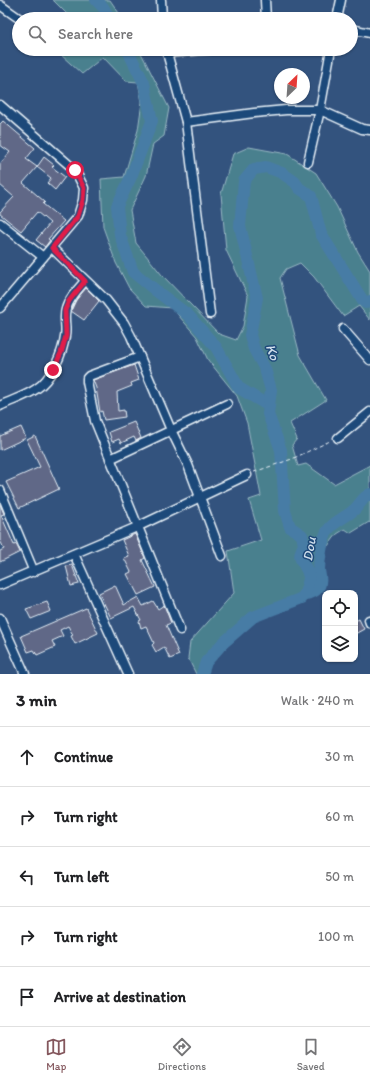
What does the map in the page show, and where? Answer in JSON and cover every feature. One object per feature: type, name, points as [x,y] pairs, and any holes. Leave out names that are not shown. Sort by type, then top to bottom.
[{"type":"street","points":[[161,0],[162,12]]},
{"type":"street","points":[[265,0],[266,12]]},
{"type":"street","points":[[338,12],[341,0]]},
{"type":"street","points":[[0,5],[12,13]]},
{"type":"street","points":[[358,30],[370,33]]},
{"type":"street","points":[[167,56],[186,122],[210,314]]},
{"type":"street","points":[[308,162],[320,110],[330,56]]},
{"type":"street","points":[[0,105],[75,170],[84,188],[83,200],[78,216],[0,308]]},
{"type":"street","points":[[186,122],[286,110],[320,110],[362,129],[370,130]]},
{"type":"street","points":[[0,223],[43,257]]},
{"type":"street","points":[[52,248],[106,300],[124,323],[188,465],[199,498],[222,556]]},
{"type":"street","points":[[0,406],[36,390],[44,383],[53,370],[61,353],[66,336],[65,310],[69,301],[85,281]]},
{"type":"street","points":[[343,329],[370,360]]},
{"type":"street","points":[[140,357],[89,376],[87,378],[87,382],[96,421],[110,459],[180,630]]},
{"type":"street","points":[[110,459],[227,404]]},
{"type":"street","points":[[338,438],[370,412]]},
{"type":"street","points":[[0,586],[138,527],[247,475]]},
{"type":"street","points":[[0,490],[34,572]]},
{"type":"street","points":[[74,554],[128,674]]},
{"type":"street","points":[[0,618],[26,674]]},
{"type":"path","points":[[247,475],[292,459],[338,438]]},
{"type":"green space","points":[[53,0],[110,0],[118,12],[65,12]]},
{"type":"green space","points":[[62,56],[143,56],[169,108],[164,136],[153,144],[146,176],[130,210],[136,243],[162,275],[219,334],[236,340],[243,326],[248,296],[226,250],[221,194],[233,154],[249,147],[287,154],[316,173],[337,207],[358,252],[370,271],[370,320],[359,306],[343,316],[314,277],[300,263],[286,269],[280,278],[300,355],[326,400],[290,423],[297,439],[292,445],[298,466],[306,464],[334,484],[370,465],[370,523],[369,522],[351,533],[345,529],[337,534],[321,555],[319,569],[321,581],[317,589],[302,598],[253,617],[222,644],[206,662],[202,674],[196,674],[188,658],[190,642],[234,593],[228,551],[261,540],[249,500],[261,496],[247,423],[237,396],[208,360],[197,337],[172,308],[146,306],[129,288],[116,263],[103,227],[101,179],[124,177],[138,130],[142,102],[138,82],[126,81],[103,57],[82,74]]},
{"type":"building","points":[[3,121],[35,148],[26,159],[37,167],[23,183],[45,202],[43,204],[64,221],[48,239],[50,240],[45,247],[36,240],[50,223],[37,212],[21,231],[0,214],[0,212],[14,197],[0,185],[0,164],[10,152],[0,145],[0,124]]},
{"type":"building","points":[[44,157],[54,165],[52,167],[65,177],[55,190],[47,183],[51,178],[37,167]]},
{"type":"building","points":[[86,288],[99,301],[84,320],[71,311],[76,300]]},
{"type":"building","points":[[134,365],[139,380],[131,383],[132,386],[117,392],[118,411],[124,410],[125,417],[104,420],[102,411],[100,412],[96,388],[93,380]]},
{"type":"building","points":[[134,422],[141,438],[136,441],[134,437],[121,443],[119,439],[112,442],[109,432]]},
{"type":"building","points":[[21,427],[26,438],[0,450],[0,436]]},
{"type":"building","points":[[35,436],[59,489],[19,508],[6,482],[40,467],[27,440]]},
{"type":"building","points":[[0,504],[4,514],[1,515],[14,545],[16,544],[20,552],[0,562],[0,551],[4,549],[0,540]]},
{"type":"building","points":[[135,534],[145,558],[142,560],[155,587],[138,595],[127,574],[131,572],[124,558],[129,556],[122,540]]},
{"type":"building","points":[[72,565],[79,584],[71,586],[66,566]]},
{"type":"building","points":[[115,585],[124,605],[138,597],[143,606],[153,601],[158,609],[164,605],[171,623],[166,625],[179,655],[170,659],[164,647],[156,652],[152,645],[154,643],[146,626],[141,628],[139,621],[141,620],[134,607],[111,618],[99,593]]},
{"type":"building","points":[[47,602],[51,611],[31,619],[26,609]]},
{"type":"building","points":[[86,608],[98,633],[75,644],[71,636],[73,635],[68,626],[60,630],[63,636],[52,641],[55,647],[37,655],[34,650],[28,652],[21,636]]},
{"type":"building","points":[[358,620],[364,629],[358,632],[358,626]]},
{"type":"waterway","points":[[96,0],[106,12]]},
{"type":"waterway","points":[[130,56],[144,83],[152,121],[131,177],[117,206],[120,235],[133,272],[188,315],[216,347],[239,388],[269,406]]},
{"type":"waterway","name":"Ko","points":[[202,674],[206,662],[222,644],[253,617],[302,598],[309,579],[308,572],[300,555],[304,545],[302,535],[290,527],[285,511],[281,450],[268,414],[271,390],[265,369],[254,349],[250,335],[257,298],[240,226],[244,181],[254,169],[266,167],[282,173],[311,196],[321,234],[363,301],[366,303],[370,301]]},
{"type":"waterway","name":"Dou","points":[[304,595],[314,592],[319,586],[320,555],[324,538],[328,530],[352,512],[363,499],[370,494]]},
{"type":"route","points":[[53,370],[61,353],[66,336],[65,310],[69,301],[85,281],[52,248],[78,216],[83,200],[84,188],[75,170]]}]
